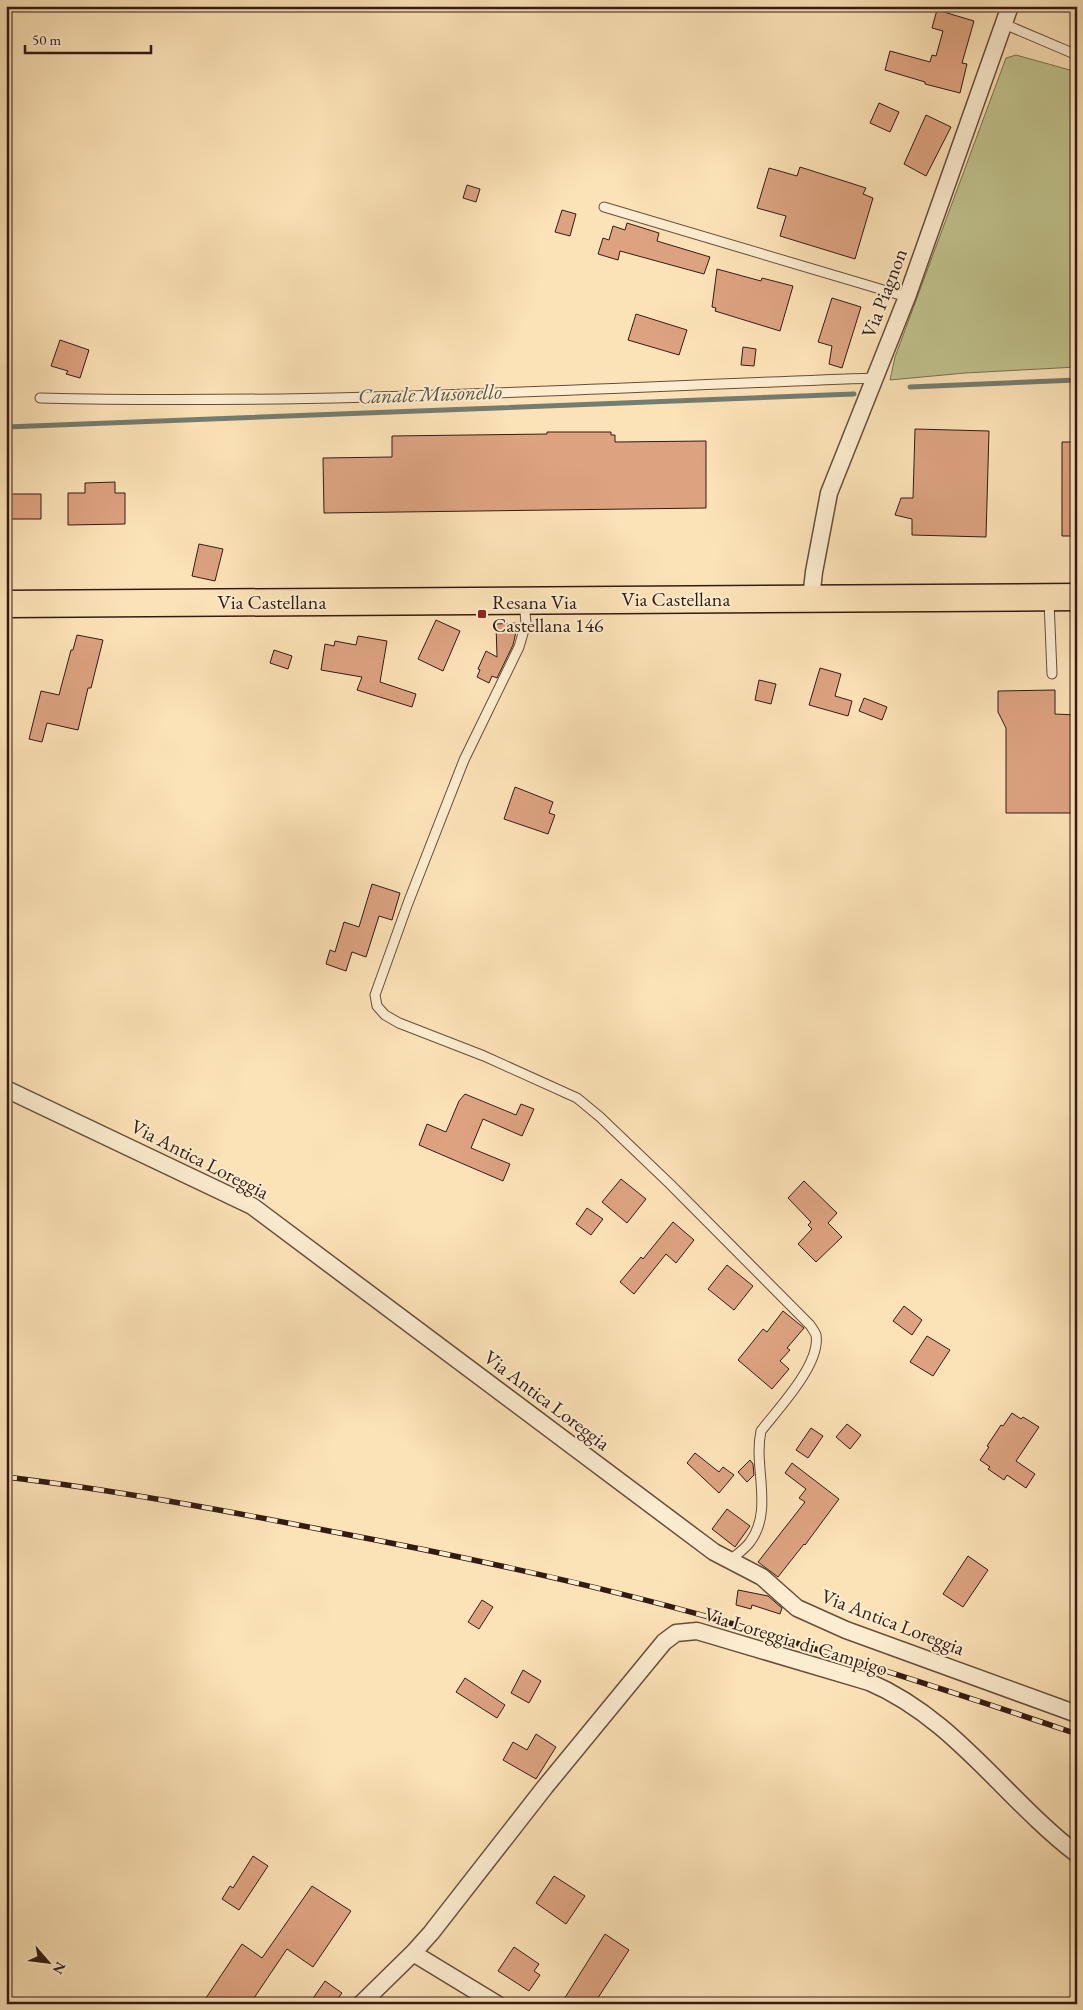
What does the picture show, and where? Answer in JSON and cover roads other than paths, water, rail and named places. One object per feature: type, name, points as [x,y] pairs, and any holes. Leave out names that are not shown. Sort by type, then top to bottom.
[{"type":"main road","name":"Via Castellana","points":[[6,604],[1077,597]]},
{"type":"street","name":"Via Piagnon","points":[[811,598],[829,493],[907,297],[1010,6]]},
{"type":"street","name":"Via Antica Loreggia","points":[[6,1089],[252,1206],[706,1546],[762,1577],[797,1608],[846,1630],[1077,1714]]},
{"type":"street","name":"Via Loreggia di Campigo","points":[[361,2004],[414,1953],[431,1933],[545,1787],[664,1642],[676,1633],[698,1631],[869,1682],[894,1693],[928,1716],[978,1759],[1036,1820],[1077,1854]]},
{"type":"street","points":[[414,1953],[497,2004]]},
{"type":"lane","points":[[1004,24],[1077,55]]},
{"type":"lane","points":[[604,207],[907,297]]},
{"type":"lane","points":[[40,398],[118,400],[308,399],[875,378]]},
{"type":"lane","points":[[1048,597],[1052,674]]},
{"type":"lane","points":[[524,600],[526,622],[518,646],[464,760],[408,903],[375,995],[377,1006],[385,1015],[399,1023],[484,1056],[578,1098],[670,1184],[810,1325],[816,1335],[814,1353],[809,1368],[761,1431],[759,1462],[762,1516],[750,1542],[730,1560]]},
{"type":"waterway","name":"Canale Musonello","points":[[910,387],[1077,380]]},
{"type":"waterway","name":"Canale Musonello","points":[[6,427],[854,394]]},
{"type":"railway","points":[[6,1477],[128,1494],[428,1550],[527,1571],[768,1634],[1077,1734]]},
{"type":"place","name":"Resana Via Castellana 146","points":[[482,614]]}]
